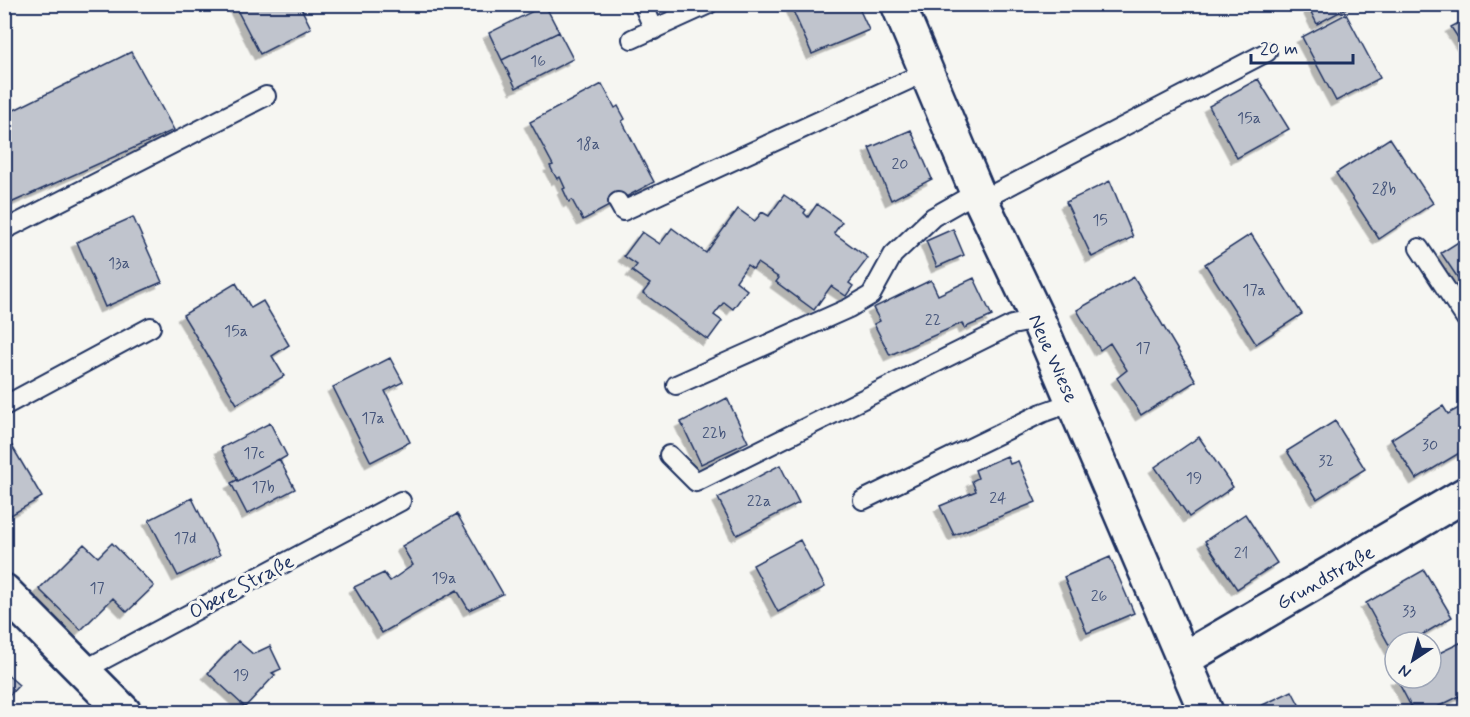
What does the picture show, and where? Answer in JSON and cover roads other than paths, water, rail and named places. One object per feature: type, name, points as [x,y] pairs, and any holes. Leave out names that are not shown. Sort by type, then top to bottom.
[{"type":"street","name":"Neue Wiese","points":[[898,4],[979,196],[1038,321],[1206,712]]},
{"type":"street","name":"Grundstraße","points":[[1184,659],[1466,494]]},
{"type":"street","points":[[4,591],[124,712]]},
{"type":"lane","points":[[643,4],[654,30]]},
{"type":"lane","points":[[632,39],[709,4]]},
{"type":"lane","points":[[676,385],[849,308],[871,295],[893,255],[933,217],[1267,52]]},
{"type":"lane","points":[[618,202],[623,211],[926,72]]},
{"type":"lane","points":[[4,230],[266,96]]},
{"type":"lane","points":[[1419,248],[1466,319]]},
{"type":"lane","points":[[669,455],[696,482],[1012,325],[1038,321]]},
{"type":"lane","points":[[4,406],[151,327]]},
{"type":"lane","points":[[863,500],[1042,413],[1073,402]]},
{"type":"lane","name":"Obere Straße","points":[[82,671],[401,501]]}]
